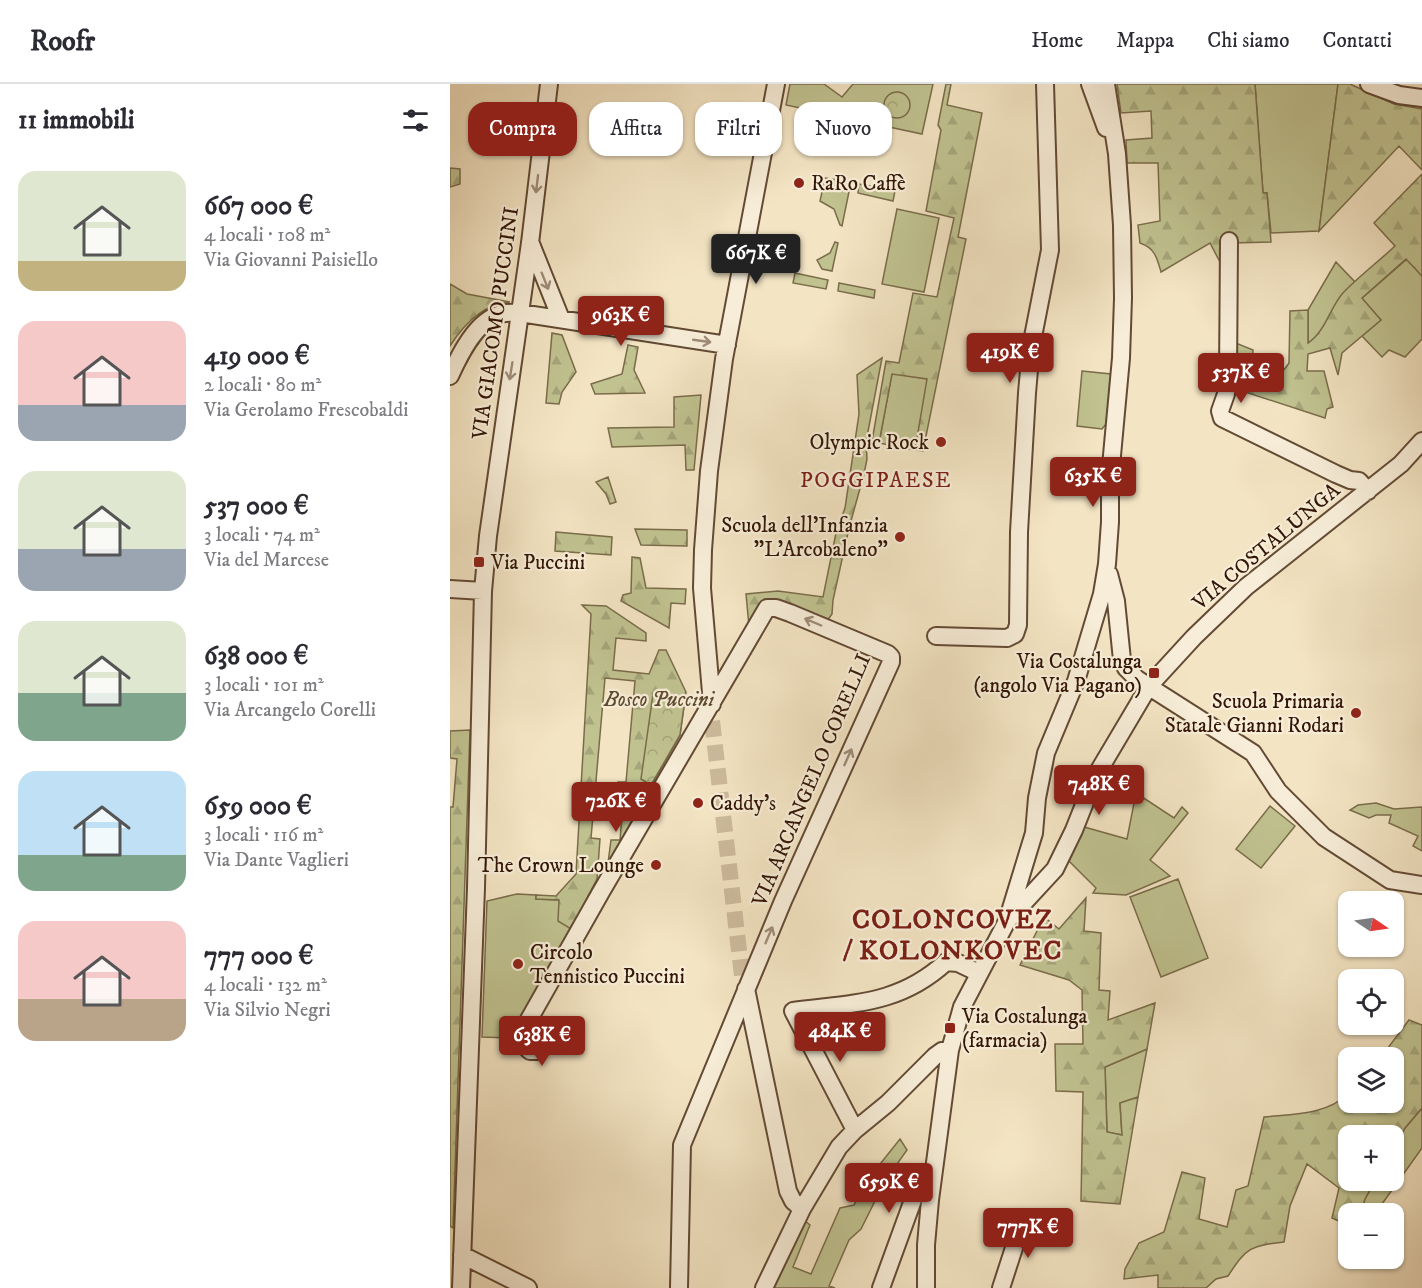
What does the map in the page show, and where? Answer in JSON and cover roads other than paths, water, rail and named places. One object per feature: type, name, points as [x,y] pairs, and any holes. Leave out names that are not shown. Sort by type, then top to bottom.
[{"type":"street","name":"VIA GIACOMO PUCCINI","points":[[461,1288],[476,888],[483,591],[500,445],[530,243],[549,84]]},
{"type":"street","points":[[713,713],[702,588],[713,430],[776,84]]},
{"type":"street","points":[[936,636],[1007,638],[1015,634],[1018,625],[1019,532],[1027,393],[1031,347],[1050,250],[1045,84]]},
{"type":"street","points":[[1090,84],[1095,102],[1118,154]]},
{"type":"street","points":[[1007,921],[1034,833],[1037,798],[1046,753],[1076,681],[1102,594],[1107,564],[1113,432],[1121,358],[1122,225],[1118,154],[1106,84]]},
{"type":"street","points":[[1369,84],[1399,95],[1422,98]]},
{"type":"street","points":[[1229,241],[1228,357],[1226,394],[1220,411],[1222,418],[1336,474],[1359,481],[1368,491]]},
{"type":"street","points":[[530,243],[561,320]]},
{"type":"street","points":[[450,376],[462,349],[486,321],[501,314],[520,313],[727,345]]},
{"type":"street","name":"VIA COSTALUNGA","points":[[926,1288],[926,1245],[950,1050],[962,1007],[1007,921],[1055,869],[1071,839],[1095,777],[1149,686],[1194,637],[1246,587],[1401,464],[1422,441]]},
{"type":"street","points":[[1107,564],[1116,602],[1122,660],[1126,668],[1137,679],[1253,753],[1278,791],[1323,837],[1390,880],[1422,885]]},
{"type":"street","points":[[450,589],[483,591]]},
{"type":"street","name":"VIA ARCANGELO CORELLI","points":[[527,1023],[713,713],[736,662],[767,608],[776,608],[888,654],[891,662],[744,978]]},
{"type":"street","points":[[855,1130],[793,1011],[875,1000],[898,993],[935,972],[946,962],[958,963],[979,973]]},
{"type":"street","points":[[744,978],[788,1191],[793,1201],[802,1209]]},
{"type":"street","points":[[679,1288],[682,1145],[744,978]]},
{"type":"street","points":[[764,1288],[802,1209],[839,1147],[855,1130],[888,1103],[934,1056],[942,1051],[950,1050]]},
{"type":"street","points":[[881,1288],[917,1189],[926,1173],[934,1169]]},
{"type":"street","points":[[1001,1288],[1023,1220]]},
{"type":"street","points":[[462,1255],[528,1288]]},
{"type":"tunnel","points":[[712,721],[742,976]]},
{"type":"place","name":"RaRo Caffè","points":[[799,183]]},
{"type":"place","name":"Olympic Rock","points":[[941,442]]},
{"type":"place","name":"Scuola dell'Infanzia \"L'Arcobaleno\"","points":[[900,537]]},
{"type":"place","name":"Via Puccini","points":[[479,562]]},
{"type":"place","name":"Via Costalunga (angolo Via Pagano)","points":[[1154,673]]},
{"type":"place","name":"Scuola Primaria Statale Gianni Rodari","points":[[1356,713]]},
{"type":"place","name":"Caddy's","points":[[698,803]]},
{"type":"place","name":"The Crown Lounge","points":[[656,865]]},
{"type":"place","name":"Circolo Tennistico Puccini","points":[[518,964]]},
{"type":"place","name":"Via Costalunga (farmacia)","points":[[950,1028]]},
{"type":"district","name":"POGGIPAESE","points":[[876,479]]},
{"type":"district","name":"COLONCOVEZ / KOLONKOVEC","points":[[953,934]]},
{"type":"park label","name":"Bosco Puccini","points":[[659,699]]}]
